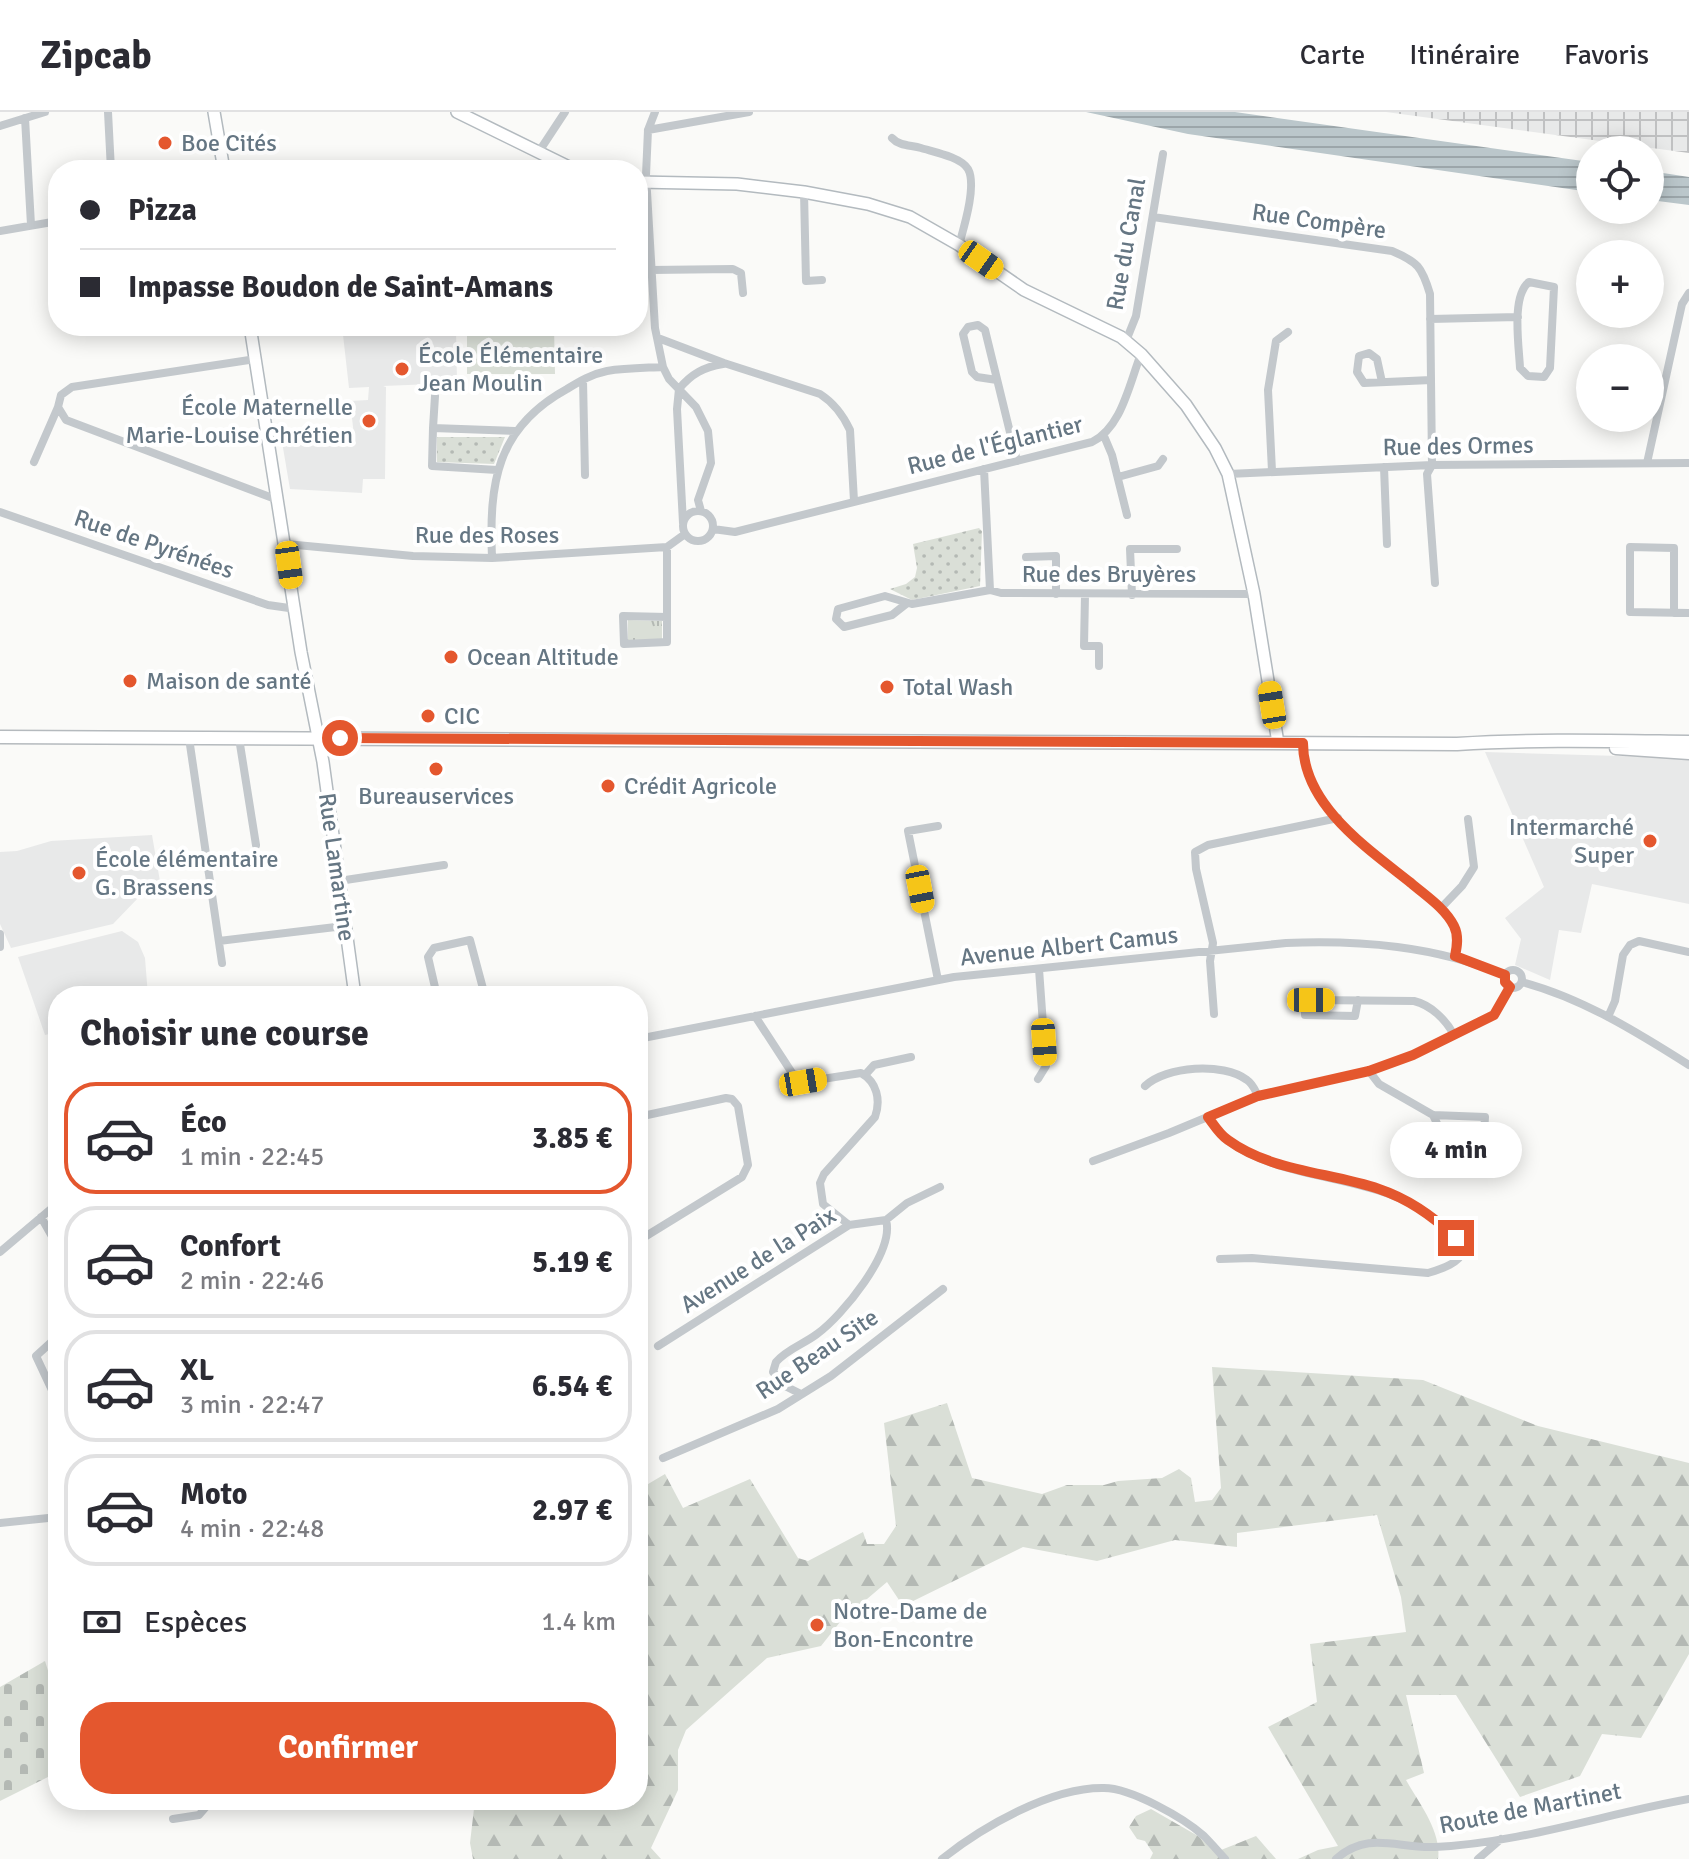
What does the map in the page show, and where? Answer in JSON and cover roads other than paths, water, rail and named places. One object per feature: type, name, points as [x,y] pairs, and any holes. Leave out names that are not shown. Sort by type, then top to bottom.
[{"type":"main road","points":[[0,737],[1489,742],[1501,746],[1689,742]]},
{"type":"main road","points":[[1565,743],[1689,753]]},
{"type":"street","points":[[0,126],[45,112]]},
{"type":"street","points":[[108,112],[110,160]]},
{"type":"street","points":[[214,112],[222,160]]},
{"type":"street","points":[[457,112],[553,160]]},
{"type":"street","points":[[538,153],[565,112]]},
{"type":"street","points":[[645,160],[648,130],[655,112]]},
{"type":"street","points":[[648,130],[749,112]]},
{"type":"street","points":[[25,118],[31,225]]},
{"type":"street","points":[[892,138],[896,142],[961,162],[969,170],[971,186],[959,245]]},
{"type":"street","name":"Rue du Canal","points":[[1126,341],[1136,316],[1163,154]]},
{"type":"street","points":[[648,182],[737,184],[804,192],[868,204],[910,217],[959,245],[1024,290],[1126,341],[1141,354],[1186,405],[1215,448],[1228,474],[1254,594],[1278,743]]},
{"type":"street","points":[[804,192],[806,281],[822,280]]},
{"type":"street","name":"Rue Compère","points":[[1153,217],[1392,251],[1412,260],[1424,273],[1430,294],[1432,465],[1427,474],[1435,583]]},
{"type":"street","points":[[0,231],[48,222]]},
{"type":"street","points":[[648,241],[654,320],[663,367],[701,414],[710,440],[711,463],[698,500],[701,511]]},
{"type":"street","points":[[651,270],[733,269],[741,273],[743,293]]},
{"type":"street","points":[[1529,282],[1554,287],[1550,368],[1544,377],[1528,376],[1520,368],[1518,317],[1519,300],[1525,285],[1529,282]]},
{"type":"street","points":[[1647,463],[1682,304],[1689,293]]},
{"type":"street","points":[[1430,319],[1518,317]]},
{"type":"street","points":[[997,380],[977,377],[972,372],[963,334],[968,327],[978,325],[985,330],[1017,461]]},
{"type":"street","points":[[1272,471],[1268,390],[1276,341],[1288,332]]},
{"type":"street","name":"Rue Lamartine","points":[[252,336],[318,738],[353,986]]},
{"type":"street","points":[[658,338],[820,394],[829,400],[850,430],[854,501],[735,532],[713,529]]},
{"type":"street","name":"Rue de l'Églantier","points":[[854,501],[1092,442],[1104,436],[1113,425],[1141,354]]},
{"type":"street","points":[[34,462],[61,395],[72,387],[256,359]]},
{"type":"street","points":[[685,534],[677,424],[679,389],[695,373],[724,363]]},
{"type":"street","points":[[492,558],[492,502],[497,470],[515,431],[553,396],[583,380],[607,371],[663,367]]},
{"type":"street","points":[[583,380],[585,475]]},
{"type":"street","points":[[1382,382],[1431,380]]},
{"type":"street","points":[[435,396],[432,466],[497,470]]},
{"type":"street","points":[[58,407],[66,420],[278,500]]},
{"type":"street","points":[[433,428],[515,431]]},
{"type":"street","points":[[1104,436],[1127,515]]},
{"type":"street","points":[[1118,477],[1158,466],[1163,459]]},
{"type":"street","name":"Rue des Ormes","points":[[1228,474],[1432,465],[1689,463]]},
{"type":"street","points":[[1384,467],[1387,544]]},
{"type":"street","name":"Rue des Bruyères","points":[[984,469],[990,590],[1001,593],[1085,595],[1254,594]]},
{"type":"street","points":[[683,523],[691,512],[701,511],[709,516],[713,529]]},
{"type":"street","name":"Rue de Pyrénées","points":[[0,512],[268,605],[296,609]]},
{"type":"street","points":[[685,534],[698,541],[707,537],[713,529]]},
{"type":"street","points":[[667,617],[623,616],[624,644],[666,644],[667,617],[667,547],[685,534]]},
{"type":"street","name":"Rue des Roses","points":[[286,544],[413,556],[492,558],[667,547]]},
{"type":"street","points":[[1674,613],[1674,548],[1630,547],[1630,612],[1674,613],[1689,613]]},
{"type":"street","points":[[1132,595],[1130,549],[1177,549]]},
{"type":"street","points":[[1026,557],[1056,556],[1056,594]]},
{"type":"street","points":[[906,604],[885,596],[872,597],[838,609],[836,619],[844,627],[892,615],[906,604],[990,590]]},
{"type":"street","points":[[1085,595],[1084,646],[1099,646],[1099,666]]},
{"type":"street","points":[[189,738],[222,963]]},
{"type":"street","points":[[239,738],[256,845]]},
{"type":"street","points":[[1303,743],[1303,759],[1311,781],[1338,818],[1360,843],[1441,908],[1457,935],[1455,956]]},
{"type":"street","points":[[1214,1014],[1213,943],[1193,855],[1208,845],[1338,818]]},
{"type":"street","points":[[1441,908],[1462,886],[1474,867],[1468,819]]},
{"type":"street","points":[[938,826],[908,831],[938,980]]},
{"type":"street","points":[[339,881],[444,865]]},
{"type":"street","points":[[219,941],[344,926]]},
{"type":"street","points":[[0,934],[0,947]]},
{"type":"street","points":[[435,986],[428,957],[434,948],[470,940],[482,986]]},
{"type":"street","name":"Avenue Albert Camus","points":[[648,1037],[938,980],[1329,941],[1455,956],[1505,975],[1511,970],[1518,971],[1522,982],[1544,988],[1608,1017],[1689,1065]]},
{"type":"street","points":[[1608,1017],[1615,1001],[1623,955],[1630,945],[1639,941],[1689,952]]},
{"type":"street","points":[[1038,1079],[1046,1066],[1039,969]]},
{"type":"street","points":[[1505,975],[1505,982],[1510,987]]},
{"type":"street","points":[[1510,987],[1522,982]]},
{"type":"street","points":[[1093,1161],[1258,1096],[1369,1071],[1413,1055],[1494,1015],[1510,987]]},
{"type":"street","points":[[1358,1000],[1355,1016],[1305,1015],[1305,1003],[1311,1000],[1358,1000],[1420,1002],[1449,1025],[1454,1035]]},
{"type":"street","points":[[755,1016],[796,1079],[803,1082],[855,1073],[865,1075],[877,1095],[879,1107],[875,1117],[824,1174],[820,1183],[823,1204],[849,1225]]},
{"type":"street","points":[[865,1075],[874,1065],[911,1057]]},
{"type":"street","points":[[1145,1086],[1163,1074],[1196,1069],[1223,1071],[1245,1078],[1258,1096]]},
{"type":"street","points":[[1369,1071],[1379,1084],[1433,1115],[1485,1117],[1487,1125],[1480,1133],[1441,1132],[1433,1115]]},
{"type":"street","points":[[648,1115],[732,1099],[738,1106],[748,1165],[742,1177],[648,1235]]},
{"type":"street","points":[[1208,1117],[1226,1139],[1273,1162],[1378,1188],[1401,1198],[1433,1216],[1463,1245],[1464,1250],[1453,1263],[1428,1273],[1252,1258],[1220,1259]]},
{"type":"street","points":[[801,1394],[777,1379],[773,1372],[776,1362],[817,1335],[841,1312],[877,1262],[888,1232],[885,1221],[907,1203],[940,1187]]},
{"type":"street","points":[[0,1238],[3,1250],[48,1211]]},
{"type":"street","points":[[41,1217],[48,1229]]},
{"type":"street","name":"Avenue de la Paix","points":[[658,1346],[849,1225],[885,1221]]},
{"type":"street","name":"Rue Beau Site","points":[[663,1458],[778,1409],[831,1376],[943,1289]]},
{"type":"street","points":[[48,1345],[36,1356],[48,1382]]},
{"type":"street","points":[[0,1523],[48,1518]]},
{"type":"street","points":[[942,1859],[972,1835],[1024,1808],[1089,1789],[1108,1787],[1150,1803],[1191,1826],[1225,1859]]},
{"type":"street","name":"Route de Martinet","points":[[1336,1859],[1359,1844],[1377,1841],[1434,1847],[1501,1838],[1689,1799]]},
{"type":"street","points":[[173,1819],[199,1815],[203,1810]]},
{"type":"street","points":[[1478,1859],[1501,1838]]},
{"type":"place","name":"Boe Cités","points":[[165,143]]},
{"type":"place","name":"École Élémentaire Jean Moulin","points":[[402,369]]},
{"type":"place","name":"École Maternelle Marie-Louise Chrétien","points":[[369,421]]},
{"type":"place","name":"Ocean Altitude","points":[[451,657]]},
{"type":"place","name":"Maison de santé","points":[[130,681]]},
{"type":"place","name":"Total Wash","points":[[887,687]]},
{"type":"place","name":"CIC","points":[[428,716]]},
{"type":"place","name":"Bureauservices","points":[[436,769]]},
{"type":"place","name":"Crédit Agricole","points":[[608,786]]},
{"type":"place","name":"Intermarché Super","points":[[1650,841]]},
{"type":"place","name":"École élémentaire G. Brassens","points":[[79,873]]},
{"type":"place","name":"Notre-Dame de Bon-Encontre","points":[[817,1625]]}]
